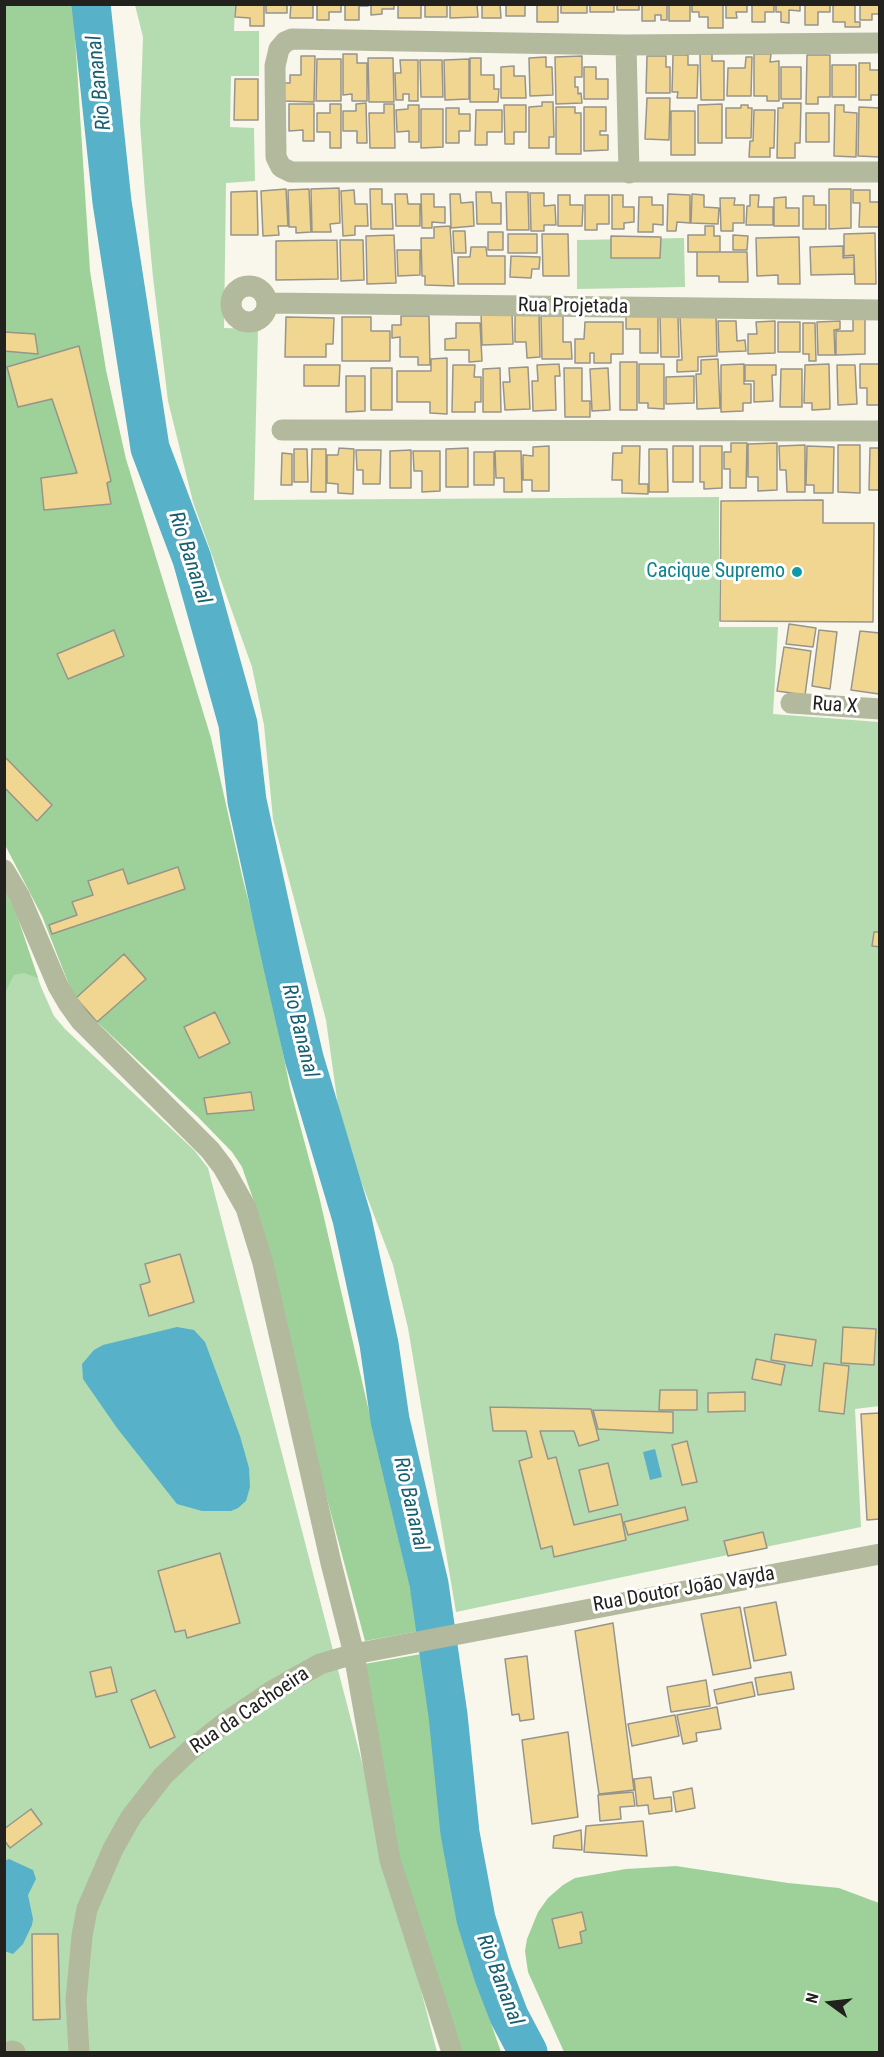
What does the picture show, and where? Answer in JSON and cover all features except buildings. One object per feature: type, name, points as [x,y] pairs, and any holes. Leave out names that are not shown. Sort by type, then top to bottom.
[{"type":"street","points":[[879,43],[626,45],[288,40],[279,49],[276,60],[276,158],[281,168],[296,173],[879,172]]},
{"type":"street","points":[[626,45],[629,173]]},
{"type":"street","name":"Rua Projetada","points":[[267,303],[879,310]]},
{"type":"street","points":[[282,430],[879,431]]},
{"type":"street","name":"Rua X","points":[[791,702],[879,709]]},
{"type":"street","points":[[4,870],[20,897],[58,986],[68,1003],[81,1021],[210,1150],[223,1167],[246,1208],[263,1263],[354,1654],[390,1860],[452,2052]]},
{"type":"street","name":"Rua Doutor João Vayda","points":[[384,1647],[879,1554]]},
{"type":"street","name":"Rua da Cachoeira","points":[[81,2046],[78,1964],[87,1909],[112,1849],[146,1796],[188,1752],[247,1708],[320,1664],[384,1647]]},
{"type":"green space","points":[[4,5],[73,5],[90,271],[106,370],[126,459],[211,738],[243,880],[263,955],[290,1088],[319,1196],[420,1631],[365,1641],[318,1465],[259,1216],[242,1167],[232,1152],[198,1117],[80,1006],[71,990],[42,916],[5,845]]},
{"type":"green space","points":[[135,5],[235,5],[234,31],[259,31],[259,76],[231,76],[230,127],[254,128],[255,181],[226,183],[224,328],[258,329],[254,500],[719,497],[719,627],[778,627],[773,714],[879,722],[880,1406],[855,1409],[861,1527],[456,1612],[408,1328],[393,1265],[361,1181],[338,1106],[326,1020],[273,819],[264,725],[252,667],[193,502],[168,401],[145,193],[140,123],[143,37]]},
{"type":"green space","points":[[684,238],[685,287],[577,289],[577,240]]},
{"type":"green space","points":[[4,890],[15,910],[41,987],[54,1016],[194,1150],[208,1168],[437,2052],[5,2052]]},
{"type":"green space","points":[[4,890],[15,910],[38,978],[24,973],[14,975],[5,993]]},
{"type":"green space","points":[[427,1653],[441,1811],[449,1871],[472,1969],[501,2052],[462,2052],[399,1865],[364,1664]]},
{"type":"green space","points":[[676,1866],[788,1883],[839,1888],[879,1903],[879,2052],[564,2052],[528,1972],[525,1951],[527,1939],[538,1912],[548,1898],[575,1878],[626,1869]]},
{"type":"water","points":[[177,1327],[194,1330],[205,1342],[240,1436],[249,1468],[250,1487],[246,1501],[231,1511],[202,1511],[177,1504],[117,1428],[83,1379],[82,1364],[94,1350],[103,1345]]},
{"type":"water","points":[[655,1449],[662,1477],[650,1480],[643,1452]]},
{"type":"water","points":[[9,1859],[33,1870],[36,1879],[28,1895],[32,1925],[23,1944],[13,1954],[4,1951],[4,1861]]},
{"type":"waterway","name":"Rio Bananal","points":[[91,4],[112,202],[150,448],[192,559],[238,724],[247,801],[283,966],[304,1058],[352,1219],[379,1344],[390,1420],[429,1584],[448,1715],[460,1833],[476,1919],[509,2016],[528,2052]]},
{"type":"place","name":"Cacique Supremo","points":[[797,572]]}]
